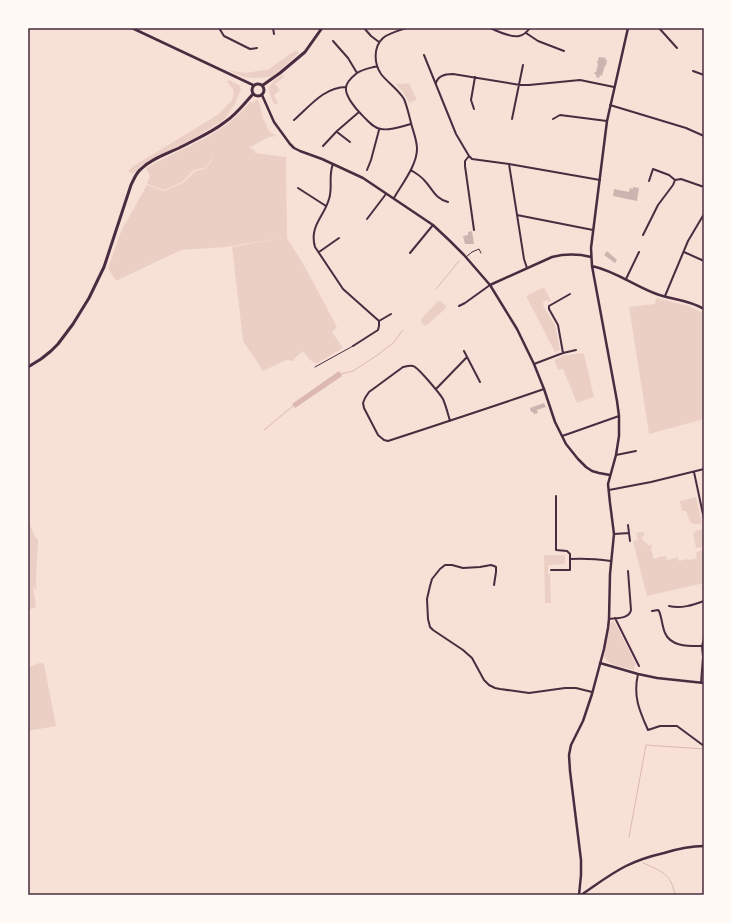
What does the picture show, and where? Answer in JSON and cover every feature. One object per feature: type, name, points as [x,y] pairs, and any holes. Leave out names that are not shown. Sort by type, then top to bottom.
[{"type":"main road","points":[[263,85],[305,52],[322,28]]},
{"type":"main road","points":[[253,94],[251,89],[253,85],[257,83],[263,85]]},
{"type":"main road","points":[[253,94],[258,96],[262,95],[264,91],[263,85]]},
{"type":"main road","points":[[28,367],[46,355],[58,344],[73,324],[89,298],[104,267],[135,176],[145,165],[154,159],[194,140],[224,123],[241,108],[253,94]]},
{"type":"street","points":[[132,28],[253,85]]},
{"type":"street","points":[[219,28],[224,36],[250,49],[257,48]]},
{"type":"street","points":[[273,28],[274,34]]},
{"type":"street","points":[[364,28],[371,36],[380,42]]},
{"type":"street","points":[[393,199],[414,165],[417,148],[404,100],[400,93],[381,74],[377,66],[375,54],[376,48],[384,38],[406,28]]},
{"type":"street","points":[[490,28],[511,36],[519,36],[526,33],[530,28]]},
{"type":"street","points":[[580,895],[581,860],[569,755],[583,721],[606,639],[609,619],[609,590],[614,534],[608,484],[616,455],[619,436],[619,416],[592,266],[591,248],[607,120],[628,28]]},
{"type":"street","points":[[660,28],[677,48]]},
{"type":"street","points":[[526,33],[538,41],[564,51]]},
{"type":"street","points":[[333,41],[348,58],[357,73]]},
{"type":"street","points":[[424,55],[456,134],[472,159],[600,180]]},
{"type":"street","points":[[512,119],[523,65]]},
{"type":"street","points":[[377,66],[357,73],[350,80],[346,87],[350,100],[359,112],[373,126],[380,129],[411,124]]},
{"type":"street","points":[[693,72],[704,75]]},
{"type":"street","points":[[436,86],[437,79],[439,77],[447,74],[453,74],[520,85],[580,80],[614,87]]},
{"type":"street","points":[[474,77],[471,100],[474,109]]},
{"type":"street","points":[[294,120],[327,92],[336,88],[346,87]]},
{"type":"street","points":[[262,95],[274,122],[290,144],[300,152],[333,164],[363,178],[433,225],[466,257],[490,285],[526,345],[562,437],[571,450],[592,471],[610,475]]},
{"type":"street","points":[[610,105],[686,128],[704,136]]},
{"type":"street","points":[[324,146],[337,131],[359,112]]},
{"type":"street","points":[[553,119],[560,115],[607,120]]},
{"type":"street","points":[[366,170],[371,160],[380,129]]},
{"type":"street","points":[[337,131],[350,142]]},
{"type":"street","points":[[469,156],[465,161],[465,166],[474,230]]},
{"type":"street","points":[[333,164],[330,171],[329,200],[314,230],[315,247],[343,288],[379,321],[378,330],[353,346]]},
{"type":"street","points":[[509,164],[524,259],[527,268]]},
{"type":"street","points":[[649,181],[653,169],[669,175],[675,180],[681,179],[704,188]]},
{"type":"street","points":[[411,170],[424,179],[441,200],[448,202]]},
{"type":"street","points":[[643,235],[658,205],[675,180]]},
{"type":"street","points":[[298,188],[326,206]]},
{"type":"street","points":[[367,219],[386,194]]},
{"type":"street","points":[[665,296],[688,241],[704,214]]},
{"type":"street","points":[[517,215],[593,230]]},
{"type":"street","points":[[410,253],[433,225]]},
{"type":"street","points":[[319,252],[339,238]]},
{"type":"street","points":[[626,279],[639,252]]},
{"type":"street","points":[[684,252],[704,261]]},
{"type":"street","points":[[459,306],[490,285],[552,257],[591,257]]},
{"type":"street","points":[[592,266],[602,268],[654,293],[681,299],[704,309]]},
{"type":"street","points":[[563,353],[558,325],[549,309],[549,306],[570,294]]},
{"type":"street","points":[[379,321],[391,314]]},
{"type":"street","points":[[534,364],[563,353],[576,350]]},
{"type":"street","points":[[464,351],[480,382]]},
{"type":"street","points":[[436,389],[467,357]]},
{"type":"street","points":[[450,421],[442,398],[436,389],[416,367],[408,365],[367,395],[363,402],[364,408],[378,436],[388,441],[450,421],[544,389]]},
{"type":"street","points":[[562,437],[619,416]]},
{"type":"street","points":[[616,455],[636,451]]},
{"type":"street","points":[[609,490],[644,484],[704,470]]},
{"type":"street","points":[[694,472],[704,518]]},
{"type":"street","points":[[551,570],[570,570],[570,554],[567,551],[556,550],[556,496]]},
{"type":"street","points":[[628,525],[630,541]]},
{"type":"street","points":[[614,534],[629,532]]},
{"type":"street","points":[[570,559],[586,558],[611,561]]},
{"type":"street","points":[[494,585],[496,572],[496,567],[494,566],[463,568],[445,565],[432,579],[427,599],[428,619],[431,629],[472,658],[484,680],[490,686],[500,690],[529,692],[576,688],[592,692]]},
{"type":"street","points":[[609,619],[631,613],[632,610],[628,571]]},
{"type":"street","points":[[669,606],[675,608],[693,605],[704,601]]},
{"type":"street","points":[[675,608],[676,613]]},
{"type":"street","points":[[652,611],[659,611],[665,633],[674,642],[682,645],[702,646]]},
{"type":"street","points":[[615,618],[640,666]]},
{"type":"street","points":[[600,664],[638,674],[703,683],[702,646],[704,638]]},
{"type":"street","points":[[638,674],[636,692],[639,710],[648,730],[660,726],[677,726],[704,746]]},
{"type":"street","points":[[580,895],[636,862],[681,848],[690,846],[704,846]]},
{"type":"lane","points":[[466,257],[479,249],[482,252]]},
{"type":"lane","points":[[314,367],[353,346]]},
{"type":"shaded area","points":[[296,50],[299,53],[270,77],[244,77],[227,70],[245,73],[269,69]]},
{"type":"shaded area","points":[[282,75],[285,76],[275,84],[280,90],[274,95],[278,103],[274,105],[269,87]]},
{"type":"shaded area","points":[[229,80],[239,85],[241,89],[236,102],[225,119],[193,139],[148,161],[133,174],[128,171],[132,167],[219,114],[232,100],[234,93],[233,89],[227,82]]},
{"type":"shaded area","points":[[395,83],[409,83],[417,100],[409,103],[403,92]]},
{"type":"shaded area","points":[[258,100],[263,119],[267,127],[270,132],[277,136],[269,137],[249,148],[255,150],[255,153],[286,157],[287,238],[304,265],[337,327],[332,332],[343,348],[316,364],[310,360],[303,351],[293,361],[286,360],[263,371],[243,341],[232,247],[281,238],[226,247],[181,250],[116,281],[108,268],[122,229],[147,185],[164,191],[183,183],[195,171],[205,169],[211,162],[212,155],[210,162],[205,168],[194,170],[182,182],[164,190],[147,184],[150,176],[146,168],[214,133],[241,112],[250,102],[253,103]]},
{"type":"shaded area","points":[[544,287],[551,301],[549,302],[546,300],[543,302],[543,306],[555,325],[560,350],[555,352],[526,296]]},
{"type":"shaded area","points":[[656,298],[689,306],[704,314],[704,419],[649,434],[629,307],[655,304]]},
{"type":"shaded area","points":[[439,301],[446,306],[446,308],[426,326],[422,324],[422,318]]},
{"type":"shaded area","points":[[584,354],[594,397],[577,403],[563,369],[558,370],[554,360],[562,356]]},
{"type":"shaded area","points":[[339,371],[342,376],[295,408],[292,404]]},
{"type":"shaded area","points":[[696,497],[702,523],[695,524],[689,520],[686,511],[682,511],[680,501]]},
{"type":"shaded area","points":[[28,520],[35,537],[38,539],[38,544],[36,590],[33,586],[36,607],[28,610],[29,545]]},
{"type":"shaded area","points":[[703,529],[704,547],[696,548],[693,534],[695,531]]},
{"type":"shaded area","points":[[643,532],[645,534],[641,538],[649,546],[652,543],[651,550],[654,559],[666,556],[667,560],[678,557],[679,561],[695,559],[697,557],[697,552],[704,549],[704,583],[647,596],[633,541],[638,540],[636,533]]},
{"type":"shaded area","points":[[544,555],[565,556],[565,564],[548,565],[548,574],[550,574],[551,603],[545,603]]},
{"type":"shaded area","points":[[612,621],[615,623],[636,664],[634,670],[613,665],[604,657],[610,624]]},
{"type":"shaded area","points":[[39,663],[44,664],[56,726],[28,731],[28,668]]},
{"type":"building","points":[[599,57],[606,58],[605,60],[607,60],[602,76],[600,75],[599,78],[596,77],[596,74],[594,74],[596,72]]},
{"type":"building","points":[[633,187],[639,188],[637,201],[613,196],[614,189],[629,192],[630,188],[633,189]]},
{"type":"building","points":[[472,231],[474,244],[465,244],[463,236],[468,235],[468,232]]},
{"type":"building","points":[[607,251],[617,260],[615,263],[604,255]]},
{"type":"building","points":[[544,403],[546,407],[537,410],[538,413],[534,414],[531,412],[530,408]]},
{"type":"waterway","points":[[436,289],[459,261]]},
{"type":"waterway","points":[[341,374],[353,371],[379,354],[393,343],[403,330]]},
{"type":"waterway","points":[[264,430],[293,406]]},
{"type":"waterway","points":[[629,837],[646,745],[704,749]]},
{"type":"waterway","points":[[643,863],[660,871],[668,877],[675,895]]}]
